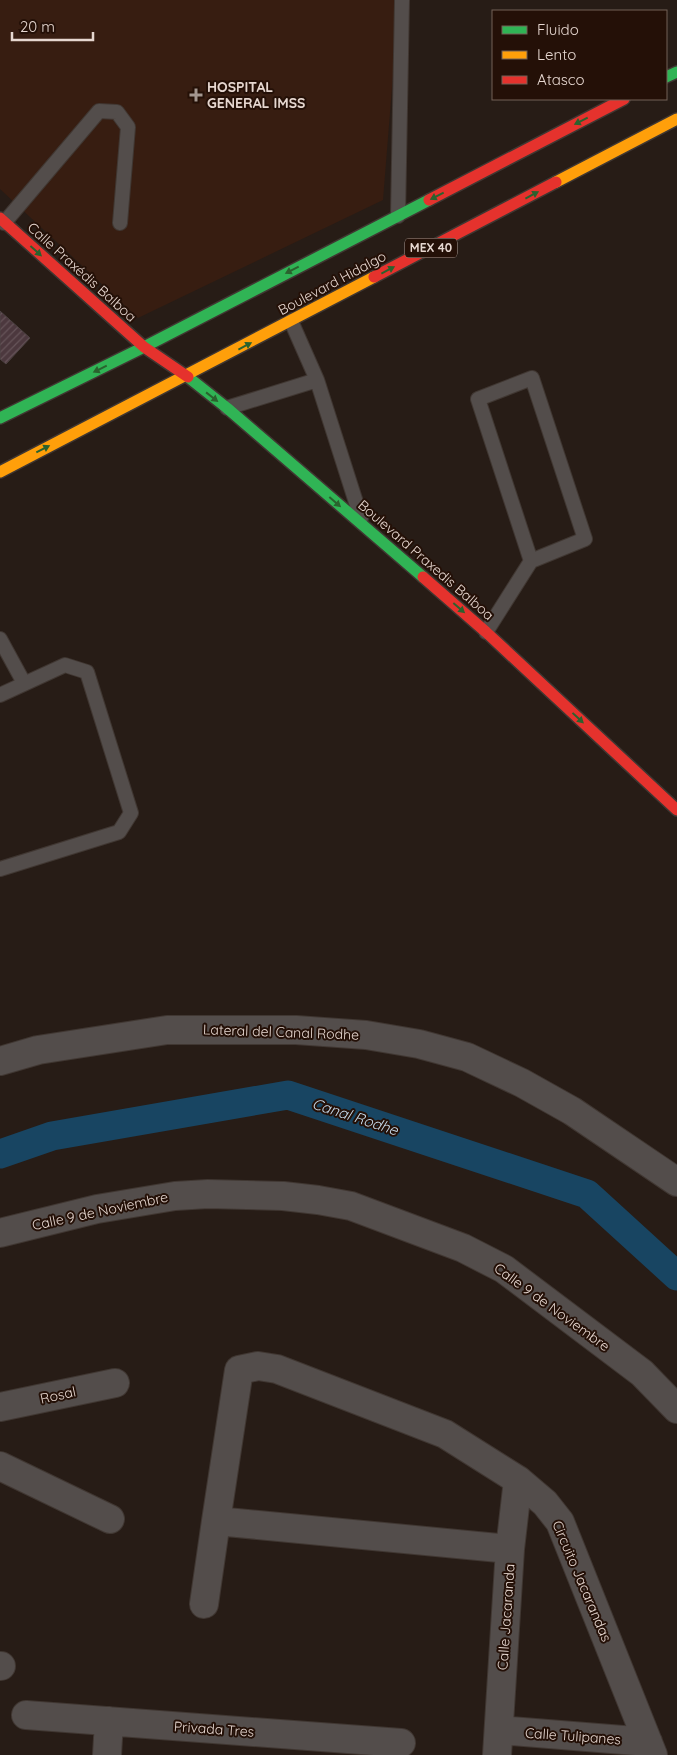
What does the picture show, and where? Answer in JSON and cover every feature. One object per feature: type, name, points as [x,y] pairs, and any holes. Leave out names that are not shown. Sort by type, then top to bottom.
[{"type":"main road","name":"Boulevard Hidalgo","points":[[0,418],[144,347],[622,100]]},
{"type":"main road","name":"Boulevard Hidalgo","points":[[0,472],[677,119]]},
{"type":"main road","name":"Calle Praxédis Balboa","points":[[2,220],[144,347]]},
{"type":"main road","name":"Boulevard Praxedis Balboa","points":[[144,347],[186,376],[227,408],[364,526],[486,632],[677,810]]},
{"type":"street","name":"Lateral del Canal Rodhe","points":[[0,1061],[38,1050],[167,1030],[296,1030],[366,1035],[419,1044],[467,1057],[522,1083],[572,1111],[677,1182]]},
{"type":"street","name":"Calle 9 de Noviembre","points":[[0,1233],[97,1209],[175,1196],[208,1194],[283,1196],[351,1206],[463,1248],[504,1269],[642,1373],[677,1409]]},
{"type":"street","name":"Circuito Jacarandas","points":[[216,1521],[239,1370],[258,1366],[277,1369],[445,1434],[518,1480],[545,1503],[560,1522],[650,1748]]},
{"type":"street","name":"Rosal","points":[[0,1407],[115,1383]]},
{"type":"street","points":[[0,1466],[110,1520]]},
{"type":"street","name":"Calle Jacaranda","points":[[498,1743],[510,1549],[518,1480]]},
{"type":"street","points":[[204,1604],[216,1521],[510,1549]]},
{"type":"street","name":"Privada Tres","points":[[26,1715],[401,1743]]},
{"type":"street","points":[[107,1755],[110,1721]]},
{"type":"street","name":"Calle Tulipanes","points":[[498,1743],[650,1748]]},
{"type":"lane","points":[[398,216],[402,0]]},
{"type":"lane","points":[[2,220],[99,111],[117,112],[128,127],[120,223]]},
{"type":"lane","points":[[291,321],[317,380],[364,526]]},
{"type":"lane","points":[[486,632],[531,561],[585,538],[532,378],[478,399],[531,561]]},
{"type":"lane","points":[[227,408],[317,380]]},
{"type":"lane","points":[[0,639],[24,683]]},
{"type":"lane","points":[[0,695],[65,665],[87,672],[131,813],[119,832],[0,869]]},
{"type":"shaded area","name":"HOSPITAL GENERAL IMSS","points":[[0,0],[399,0],[383,200],[138,318],[0,189]]},
{"type":"building","points":[[0,311],[30,338],[6,364],[0,359]]},
{"type":"waterway","name":"Canal Rodhe","points":[[0,1154],[52,1136],[288,1095],[587,1194],[677,1276]]},
{"type":"traffic: fast","points":[[667,77],[677,72]]},
{"type":"traffic: fast","points":[[0,418],[144,347],[429,200]]},
{"type":"traffic: fast","points":[[188,377],[227,408],[423,577]]},
{"type":"traffic: slow","points":[[556,182],[677,119]]},
{"type":"traffic: slow","points":[[0,472],[374,277]]},
{"type":"traffic: jam","points":[[429,200],[622,100]]},
{"type":"traffic: jam","points":[[374,277],[556,182]]},
{"type":"traffic: jam","points":[[0,218],[144,347],[188,377]]},
{"type":"traffic: jam","points":[[423,577],[486,632],[677,810]]},
{"type":"place","name":"HOSPITAL GENERAL IMSS","points":[[196,95]]}]
